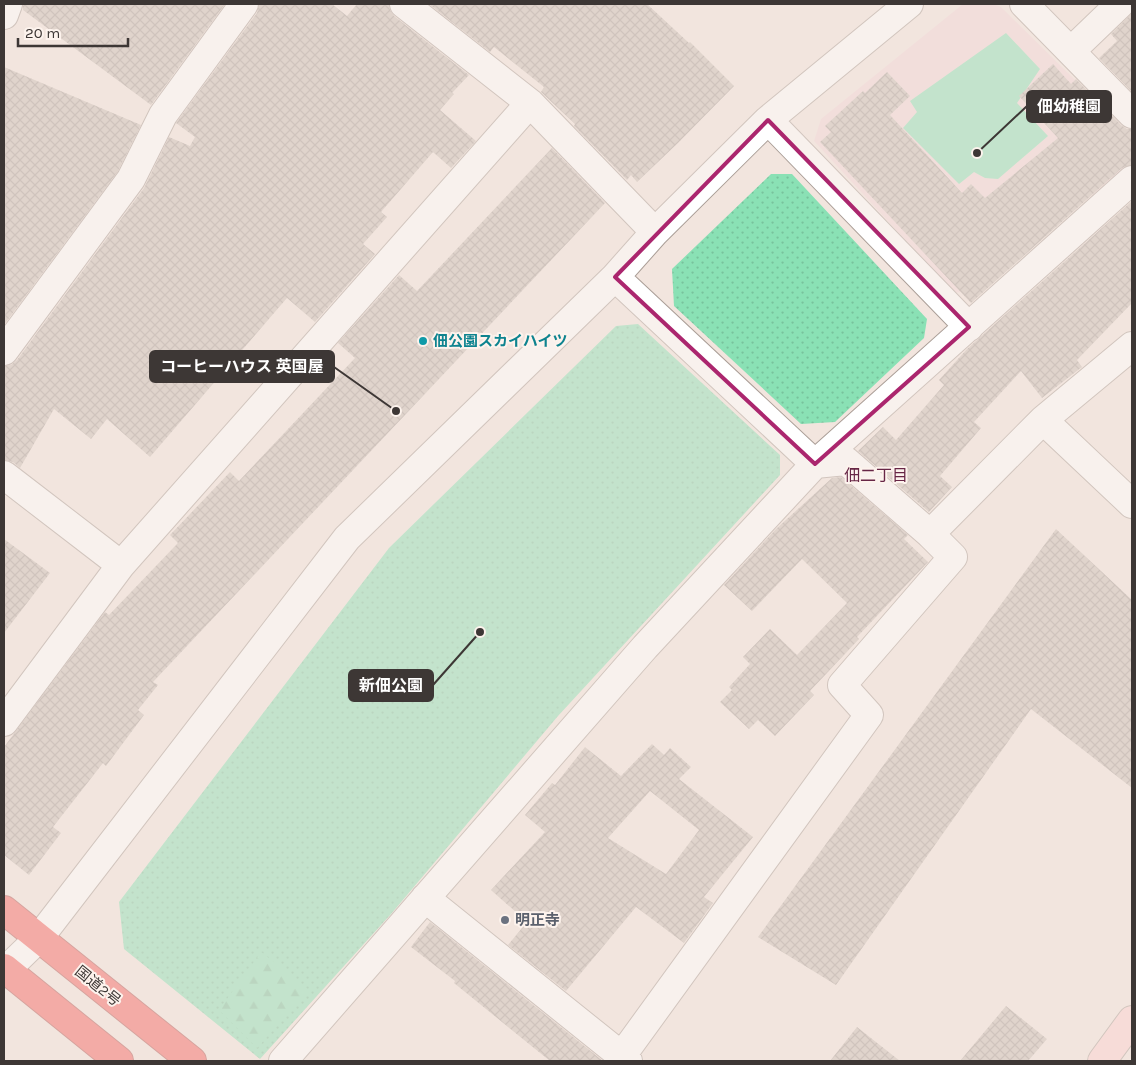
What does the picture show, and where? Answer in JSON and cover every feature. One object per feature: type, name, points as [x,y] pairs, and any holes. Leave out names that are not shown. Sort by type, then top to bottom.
[{"type":"highway","name":"国道2号","points":[[4,910],[192,1061]]},
{"type":"highway","points":[[4,970],[119,1061]]},
{"type":"street","points":[[4,15],[8,4]]},
{"type":"street","points":[[4,351],[131,179],[163,115],[244,4]]},
{"type":"street","points":[[404,4],[530,103],[655,232]]},
{"type":"street","points":[[4,970],[39,938],[347,538],[615,277],[655,232],[768,120],[909,4]]},
{"type":"street","points":[[1024,4],[1132,114]]},
{"type":"street","points":[[1071,51],[1120,4]]},
{"type":"street","points":[[4,722],[121,565],[530,103]]},
{"type":"street","points":[[768,120],[968,327]]},
{"type":"street","points":[[283,1061],[645,646],[815,464],[1132,180]]},
{"type":"street","points":[[425,898],[623,1060],[869,715],[842,685],[953,558],[930,534],[846,461],[815,464],[615,277]]},
{"type":"street","points":[[930,534],[1043,420],[1132,346]]},
{"type":"street","points":[[1043,420],[1132,504]]},
{"type":"street","points":[[4,475],[121,565]]},
{"type":"street","points":[[1102,1061],[1132,1020]]},
{"type":"highlighted area","points":[[768,120],[969,327],[815,464],[615,277]]},
{"type":"shaded area","points":[[963,4],[993,4],[1001,7],[1131,135],[1130,164],[976,290],[954,293],[814,141],[821,119]]},
{"type":"green space","points":[[1006,33],[1040,69],[1017,103],[1048,136],[998,179],[985,178],[974,172],[959,184],[903,128],[917,112],[910,101]]},
{"type":"green space","points":[[771,174],[792,174],[927,319],[924,338],[835,422],[801,424],[674,306],[672,269]]},
{"type":"green space","points":[[638,324],[780,455],[780,475],[558,716],[391,914],[260,1059],[124,949],[119,902],[389,548],[616,326]]},
{"type":"green space","points":[[261,952],[309,990],[257,1048],[219,1010]]},
{"type":"building","points":[[23,4],[225,4],[151,105],[23,10]]},
{"type":"building","points":[[259,4],[332,4],[347,16],[357,4],[389,4],[394,16],[469,75],[452,93],[454,94],[440,110],[476,141],[451,168],[433,152],[381,212],[387,217],[363,244],[375,254],[315,322],[287,298],[150,457],[107,419],[91,439],[54,409],[20,468],[13,462],[4,460],[4,366],[11,365],[17,360],[144,188],[169,137],[190,146],[195,137],[176,123],[257,13]]},
{"type":"building","points":[[429,4],[647,4],[690,42],[734,86],[637,182],[631,175],[627,180],[574,126],[575,124],[541,92],[544,87],[494,47],[490,52]]},
{"type":"building","points":[[1132,13],[1132,92],[1099,58],[1117,41],[1111,34]]},
{"type":"building","points":[[1053,64],[1071,84],[1076,79],[1121,125],[1127,129],[1132,129],[1132,165],[1122,168],[971,303],[820,142],[831,132],[825,126],[887,72],[910,96],[890,115],[962,193],[971,184],[985,198],[1058,138],[1019,96]]},
{"type":"building","points":[[4,67],[141,125],[118,171],[4,325]]},
{"type":"building","name":"佃公園スカイハイツ","points":[[552,148],[605,203],[153,682],[158,685],[138,710],[144,715],[106,766],[103,763],[53,827],[61,833],[29,875],[4,855],[4,747],[105,612],[109,615],[178,543],[170,535],[230,472],[239,481],[355,358],[338,343],[399,275],[417,291]]},
{"type":"building","points":[[1132,201],[1132,303],[1077,360],[1082,367],[1042,398],[1021,371],[974,422],[981,428],[940,476],[952,487],[929,512],[858,451],[883,427],[896,440],[944,385],[939,380],[967,349]]},
{"type":"building","points":[[841,477],[908,535],[904,539],[928,562],[857,637],[859,639],[810,691],[814,695],[775,736],[758,720],[749,729],[720,702],[732,690],[729,687],[750,664],[743,657],[770,629],[797,655],[847,603],[802,559],[752,611],[724,585],[776,529],[832,478]]},
{"type":"building","points":[[1056,529],[1132,600],[1132,788],[1031,709],[836,985],[758,937]]},
{"type":"building","points":[[4,539],[50,573],[4,633]]},
{"type":"building","points":[[652,744],[664,755],[670,748],[691,767],[679,779],[753,837],[704,897],[713,903],[684,943],[636,907],[566,991],[508,945],[527,922],[491,890],[545,832],[525,815],[552,783],[555,785],[585,747],[621,776]],"holes":[[[650,791],[699,830],[666,874],[608,838]]]},
{"type":"building","points":[[430,922],[603,1061],[550,1061],[454,983],[455,981],[411,947]]},
{"type":"building","points":[[1006,1006],[1047,1039],[1028,1061],[960,1061]]},
{"type":"building","points":[[857,1027],[900,1061],[830,1061]]},
{"type":"place","name":"佃幼稚園","points":[[977,153]]},
{"type":"place","name":"佃公園スカイハイツ","points":[[423,341]]},
{"type":"place","name":"コーヒーハウス 英国屋","points":[[396,411]]},
{"type":"place","name":"新佃公園","points":[[480,632]]},
{"type":"place","name":"明正寺","points":[[505,920]]},
{"type":"district","name":"佃二丁目","points":[[876,475]]}]
